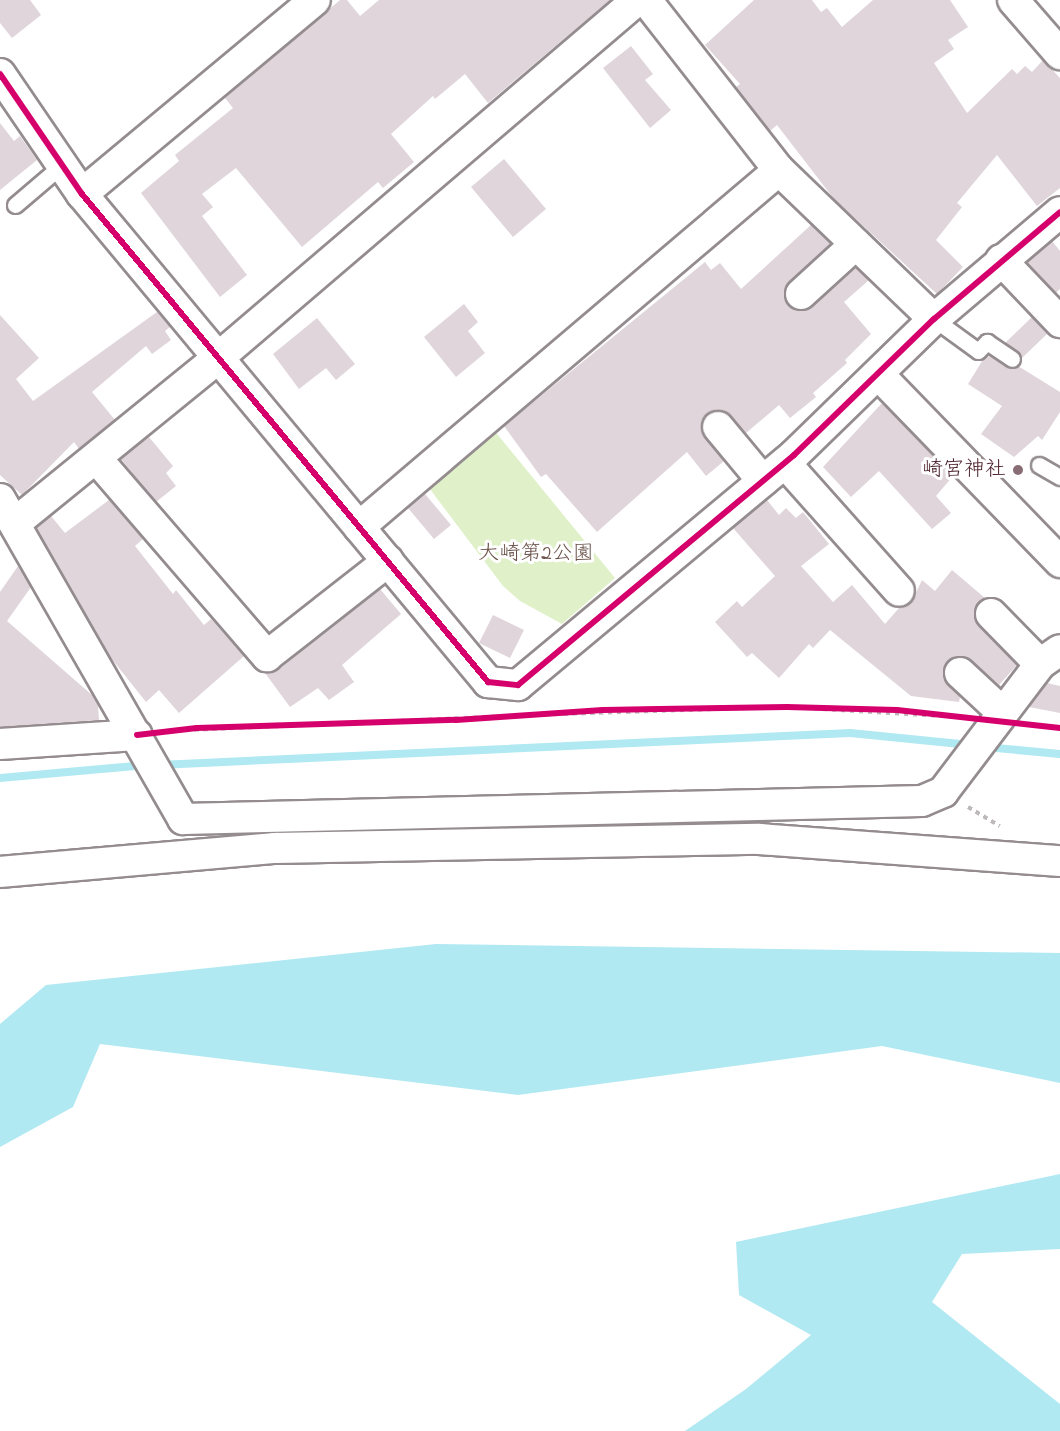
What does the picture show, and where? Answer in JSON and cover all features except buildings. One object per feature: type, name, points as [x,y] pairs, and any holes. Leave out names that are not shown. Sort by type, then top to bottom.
[{"type":"street","points":[[82,194],[315,0]]},
{"type":"street","points":[[637,0],[218,358],[96,458],[7,511],[183,819],[922,801],[943,792],[999,716],[1050,657],[991,614]]},
{"type":"street","points":[[646,0],[779,170],[934,319]]},
{"type":"street","points":[[1013,0],[1060,54]]},
{"type":"street","points":[[0,74],[82,194],[488,682],[518,685],[774,472],[934,319],[1060,212]]},
{"type":"street","points":[[359,527],[779,170]]},
{"type":"street","points":[[801,294],[856,244]]},
{"type":"street","points":[[1001,260],[1060,322]]},
{"type":"street","points":[[878,374],[1060,562]]},
{"type":"street","points":[[718,427],[774,472],[900,591]]},
{"type":"street","points":[[96,458],[267,656],[388,561]]},
{"type":"street","points":[[960,673],[999,716]]},
{"type":"street","points":[[0,744],[137,735]]},
{"type":"street","points":[[0,872],[275,848],[759,839],[1060,861]]},
{"type":"lane","points":[[15,205],[62,165]]},
{"type":"lane","points":[[934,319],[978,351],[987,342],[1012,359]]},
{"type":"lane","points":[[1039,465],[1060,477]]},
{"type":"path","points":[[524,715],[787,707],[999,716],[1060,728]]},
{"type":"path","points":[[137,735],[196,728],[513,716]]},
{"type":"green space","name":"大崎第2公園","points":[[489,424],[615,578],[562,624],[520,601],[503,586],[423,480]]},
{"type":"water","points":[[436,944],[1060,953],[1060,1083],[882,1046],[518,1095],[100,1044],[73,1107],[0,1147],[0,1024],[46,985]]},
{"type":"water","points":[[1060,1174],[1060,1249],[962,1254],[932,1302],[1060,1404],[1060,1431],[685,1431],[746,1389],[811,1335],[739,1295],[736,1242]]},
{"type":"waterway","points":[[159,765],[850,733],[970,745]]},
{"type":"waterway","points":[[985,747],[1060,754]]},
{"type":"waterway","points":[[0,778],[146,765]]},
{"type":"cycle path","points":[[0,74],[82,194],[488,682],[518,685],[794,455],[934,319],[1060,212]]},
{"type":"cycle path","points":[[137,735],[197,728],[456,720],[603,710],[787,707],[897,710],[1060,728]]},
{"type":"place","name":"崎宮神社","points":[[1018,470]]}]
